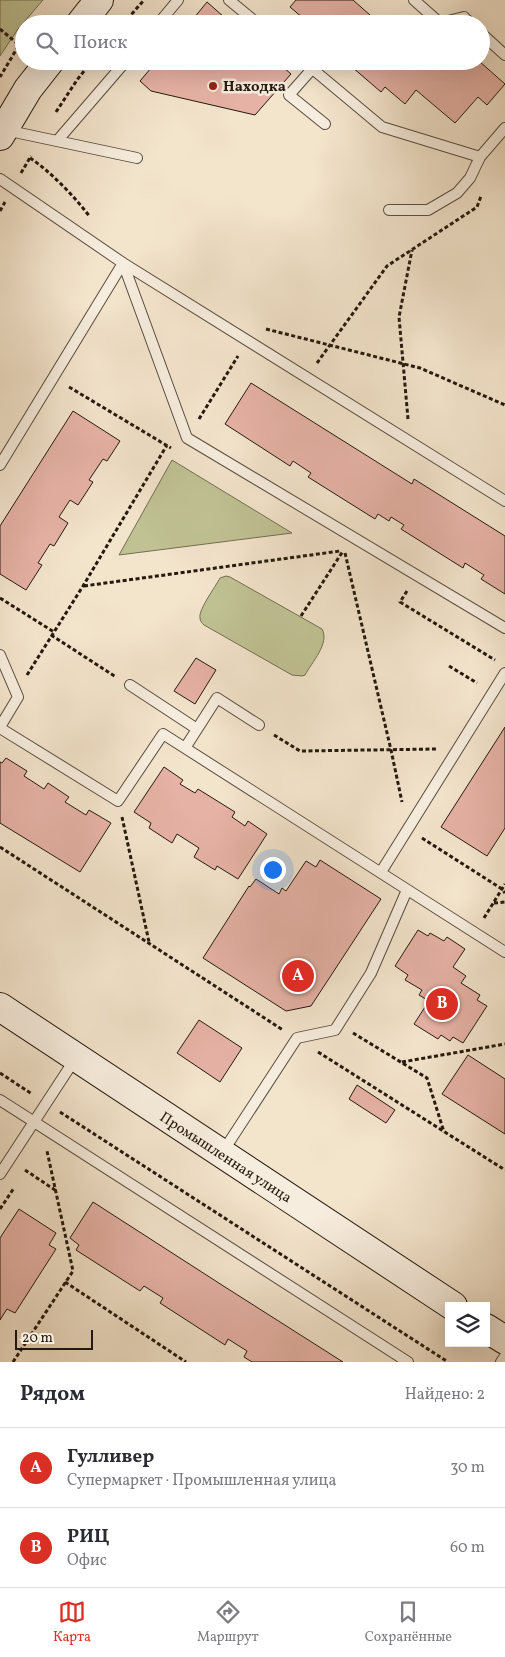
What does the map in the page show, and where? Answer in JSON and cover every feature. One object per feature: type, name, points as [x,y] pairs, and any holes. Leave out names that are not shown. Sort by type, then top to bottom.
[{"type":"street","points":[[87,15],[99,0]]},
{"type":"street","points":[[2,133],[28,89],[43,70]]},
{"type":"street","name":"Промышленная улица","points":[[0,1007],[447,1302]]},
{"type":"street","points":[[490,1331],[505,1340]]},
{"type":"lane","points":[[166,15],[178,0]]},
{"type":"lane","points":[[230,0],[248,15]]},
{"type":"lane","points":[[414,0],[431,15]]},
{"type":"lane","points":[[490,41],[505,54]]},
{"type":"lane","points":[[57,141],[118,70]]},
{"type":"lane","points":[[310,70],[289,95],[325,124]]},
{"type":"lane","points":[[314,70],[382,127],[480,157]]},
{"type":"lane","points":[[389,210],[428,210],[456,193],[470,178],[480,157],[505,128]]},
{"type":"lane","points":[[2,133],[57,141],[137,158]]},
{"type":"lane","points":[[0,180],[122,263],[505,501]]},
{"type":"lane","points":[[0,465],[122,263]]},
{"type":"lane","points":[[122,263],[187,438],[505,628]]},
{"type":"lane","points":[[0,654],[18,697],[0,728],[118,802],[163,734],[505,952]]},
{"type":"lane","points":[[380,872],[505,673]]},
{"type":"lane","points":[[130,685],[197,729]]},
{"type":"lane","points":[[185,748],[217,698],[260,725]]},
{"type":"lane","points":[[221,1154],[297,1038],[335,1030],[371,973],[407,890]]},
{"type":"lane","points":[[0,1174],[76,1058]]},
{"type":"lane","points":[[0,1100],[408,1362]]},
{"type":"lane","points":[[501,1362],[505,1356]]},
{"type":"path","points":[[131,15],[144,0]]},
{"type":"path","points":[[0,29],[15,42]]},
{"type":"path","points":[[0,77],[15,52]]},
{"type":"path","points":[[306,377],[387,266],[477,207],[482,192]]},
{"type":"path","points":[[410,442],[399,317],[412,249]]},
{"type":"path","points":[[264,328],[420,368],[505,405]]},
{"type":"path","points":[[16,692],[83,586],[167,445],[187,438],[248,341]]},
{"type":"path","points":[[54,378],[175,450]]},
{"type":"path","points":[[335,546],[352,557]]},
{"type":"path","points":[[83,586],[344,551]]},
{"type":"path","points":[[301,616],[344,551]]},
{"type":"path","points":[[344,551],[391,750],[407,830]]},
{"type":"path","points":[[400,586],[407,591],[400,602],[497,661]]},
{"type":"path","points":[[0,598],[130,685]]},
{"type":"path","points":[[450,666],[492,693]]},
{"type":"path","points":[[260,725],[300,751],[458,749]]},
{"type":"path","points":[[118,802],[150,942]]},
{"type":"path","points":[[421,838],[502,889],[505,893]]},
{"type":"path","points":[[0,847],[505,1170]]},
{"type":"path","points":[[475,933],[505,884]]},
{"type":"path","points":[[494,903],[505,902]]},
{"type":"path","points":[[338,1024],[427,1078],[445,1132]]},
{"type":"path","points":[[401,1062],[505,1044]]},
{"type":"path","points":[[0,1074],[448,1362]]},
{"type":"path","points":[[13,1362],[74,1271],[46,1145]]},
{"type":"path","points":[[25,1170],[55,1190]]},
{"type":"path","points":[[65,1282],[186,1362]]},
{"type":"green space","points":[[0,0],[43,0],[30,15],[15,15],[15,34],[0,56]]},
{"type":"green space","points":[[172,460],[292,533],[119,555]]},
{"type":"green space","points":[[226,576],[322,629],[324,640],[322,646],[305,675],[292,675],[202,623],[200,614],[204,604],[220,578]]},
{"type":"building","points":[[296,0],[353,0],[370,15],[299,15],[290,7]]},
{"type":"building","points":[[207,2],[222,15],[196,15]]},
{"type":"building","name":"Находка","points":[[149,70],[286,70],[291,74],[255,115],[151,91],[140,81]]},
{"type":"building","points":[[355,70],[489,70],[505,84],[487,105],[478,97],[455,123],[416,90],[405,104],[385,87],[381,92]]},
{"type":"building","points":[[251,383],[412,484],[414,479],[505,536],[505,594],[481,579],[484,575],[465,563],[463,568],[401,529],[404,525],[391,517],[389,521],[378,514],[375,519],[308,477],[311,473],[293,461],[290,466],[225,424]]},
{"type":"building","points":[[73,411],[120,441],[107,461],[103,459],[89,480],[93,482],[78,505],[70,500],[59,517],[68,523],[54,546],[50,544],[38,563],[42,565],[26,590],[0,574],[0,526]]},
{"type":"building","points":[[196,658],[216,670],[195,704],[174,691]]},
{"type":"building","points":[[505,727],[505,828],[487,856],[441,827]]},
{"type":"building","points":[[6,758],[27,771],[24,776],[44,789],[48,783],[69,797],[65,802],[86,815],[89,810],[111,823],[80,872],[0,823],[0,762],[2,763]]},
{"type":"building","points":[[164,767],[183,780],[180,784],[195,793],[198,789],[235,812],[232,817],[245,826],[248,821],[267,834],[238,879],[217,866],[215,870],[194,857],[199,848],[177,834],[172,843],[149,828],[151,823],[134,812]]},
{"type":"building","points":[[320,860],[381,899],[311,1006],[286,1011],[203,958],[249,886],[256,879],[279,894],[282,888],[286,891],[306,861],[316,867]]},
{"type":"building","points":[[418,930],[428,936],[430,933],[444,941],[447,937],[465,949],[453,967],[466,976],[461,983],[480,995],[477,1000],[487,1006],[463,1043],[453,1037],[450,1041],[441,1035],[438,1039],[414,1024],[429,1001],[419,995],[422,990],[405,980],[408,975],[395,966]]},
{"type":"building","points":[[199,1020],[242,1048],[220,1082],[177,1053]]},
{"type":"building","points":[[468,1055],[505,1079],[505,1134],[442,1094]]},
{"type":"building","points":[[357,1085],[395,1110],[386,1123],[349,1099]]},
{"type":"building","points":[[93,1202],[343,1362],[252,1362],[244,1357],[247,1351],[228,1339],[225,1345],[160,1303],[163,1298],[144,1286],[140,1291],[76,1250],[79,1245],[70,1238]]},
{"type":"building","points":[[19,1209],[56,1233],[49,1245],[56,1249],[15,1313],[7,1309],[0,1320],[0,1238]]},
{"type":"place","name":"Находка","points":[[213,86]]},
{"type":"place","name":"Гулливер","points":[[298,976]]},
{"type":"place","name":"РИЦ","points":[[442,1004]]}]
